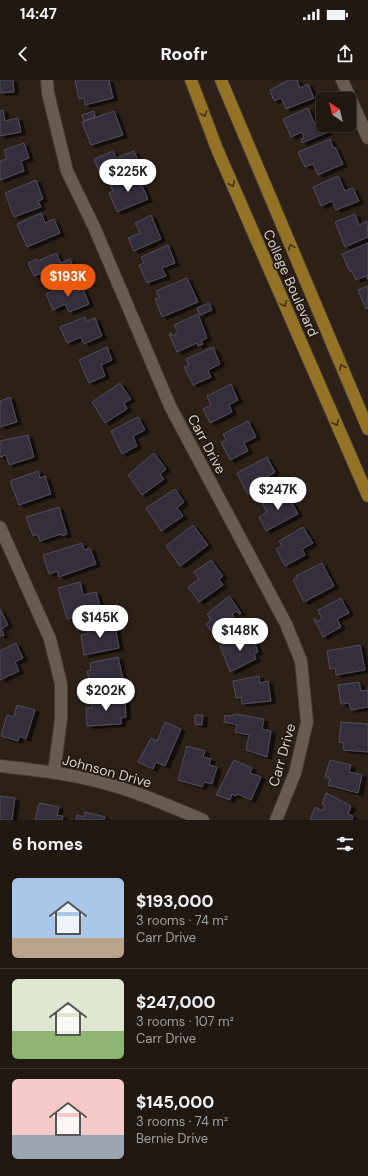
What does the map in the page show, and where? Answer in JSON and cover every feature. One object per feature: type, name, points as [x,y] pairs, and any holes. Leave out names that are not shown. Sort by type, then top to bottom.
[{"type":"main road","name":"College Boulevard","points":[[191,80],[220,156],[368,496]]},
{"type":"main road","name":"College Boulevard","points":[[221,80],[368,429]]},
{"type":"street","name":"Carr Drive","points":[[47,80],[48,93],[67,171],[95,229],[170,406],[286,624],[301,661],[307,722],[295,773],[276,820]]},
{"type":"street","points":[[342,80],[368,138]]},
{"type":"street","points":[[0,527],[50,639],[61,684],[61,719],[54,773]]},
{"type":"street","name":"Johnson Drive","points":[[0,766],[54,773],[100,782],[146,796],[203,820]]},
{"type":"building","points":[[0,80],[13,80],[14,92],[0,93]]},
{"type":"building","points":[[75,80],[109,80],[113,98],[85,105],[84,98],[79,99]]},
{"type":"building","points":[[289,80],[297,80],[300,88],[308,84],[314,98],[286,109],[281,98],[274,101],[270,90]]},
{"type":"building","points":[[308,108],[314,123],[316,122],[316,132],[328,132],[302,143],[301,139],[304,138],[302,132],[291,137],[283,119]]},
{"type":"building","points":[[3,110],[5,121],[18,118],[21,132],[0,136],[0,111]]},
{"type":"building","points":[[94,111],[95,117],[84,121],[82,115]]},
{"type":"building","points":[[114,111],[123,135],[91,145],[82,122]]},
{"type":"building","points":[[330,139],[333,148],[335,147],[343,164],[318,175],[313,164],[305,167],[298,152]]},
{"type":"building","points":[[24,143],[29,158],[21,161],[24,171],[0,180],[0,161],[7,159],[4,150]]},
{"type":"building","points":[[113,151],[116,158],[134,151],[141,167],[104,183],[101,175],[103,172],[100,174],[94,159]]},
{"type":"building","points":[[137,174],[148,199],[117,212],[109,193],[113,191],[110,185]]},
{"type":"building","points":[[338,176],[345,191],[353,188],[359,201],[336,210],[332,201],[321,206],[313,187]]},
{"type":"building","points":[[36,180],[43,199],[38,201],[41,207],[14,217],[5,193]]},
{"type":"building","points":[[41,213],[45,223],[54,219],[60,233],[27,247],[17,224]]},
{"type":"building","points":[[355,214],[359,225],[367,221],[368,237],[345,247],[335,222]]},
{"type":"building","points":[[151,215],[161,239],[134,251],[128,238],[140,233],[135,223]]},
{"type":"building","points":[[368,243],[368,280],[366,276],[356,280],[352,271],[350,272],[342,254]]},
{"type":"building","points":[[168,245],[175,263],[162,268],[166,276],[147,283],[139,265],[144,263],[141,257]]},
{"type":"building","points":[[56,253],[61,263],[70,259],[76,273],[47,284],[42,273],[34,276],[28,263],[37,259],[38,261]]},
{"type":"building","points":[[187,278],[198,302],[162,317],[155,299],[159,298],[156,291]]},
{"type":"building","points":[[71,283],[75,292],[83,289],[89,304],[69,312],[65,304],[53,310],[46,294]]},
{"type":"building","points":[[368,286],[368,308],[366,309],[358,290]]},
{"type":"building","points":[[209,303],[212,310],[200,315],[197,308]]},
{"type":"building","points":[[198,314],[207,338],[201,341],[203,344],[198,346],[197,343],[177,352],[169,334],[171,333],[172,336],[178,333],[174,325]]},
{"type":"building","points":[[85,317],[87,321],[95,318],[102,336],[84,344],[81,337],[67,343],[60,327]]},
{"type":"building","points":[[107,347],[112,360],[101,365],[105,376],[89,383],[79,360]]},
{"type":"building","points":[[213,347],[220,364],[208,370],[211,377],[193,385],[184,367],[189,365],[186,359]]},
{"type":"building","points":[[120,383],[131,399],[124,403],[127,409],[105,423],[92,402]]},
{"type":"building","points":[[231,384],[238,400],[229,405],[232,412],[210,423],[203,409],[211,405],[207,396]]},
{"type":"building","points":[[10,397],[17,422],[0,427],[0,401]]},
{"type":"building","points":[[138,417],[145,430],[133,436],[137,446],[122,454],[111,431]]},
{"type":"building","points":[[248,421],[256,437],[244,443],[248,451],[230,460],[221,442],[226,440],[223,434]]},
{"type":"building","points":[[28,435],[34,457],[9,465],[6,455],[0,457],[0,441]]},
{"type":"building","points":[[154,453],[166,469],[160,474],[164,479],[142,495],[128,475]]},
{"type":"building","points":[[267,457],[275,472],[264,479],[267,485],[248,495],[237,473]]},
{"type":"building","points":[[38,471],[40,478],[45,476],[51,494],[19,505],[10,481]]},
{"type":"building","points":[[175,489],[184,502],[177,508],[183,516],[161,531],[146,508]]},
{"type":"building","points":[[286,492],[298,514],[266,531],[259,517],[267,512],[262,504]]},
{"type":"building","points":[[59,507],[67,534],[62,536],[61,534],[40,541],[37,534],[33,536],[26,517]]},
{"type":"building","points":[[193,525],[208,545],[180,566],[166,546]]},
{"type":"building","points":[[303,527],[313,543],[302,549],[305,555],[285,566],[276,549],[282,546],[279,541]]},
{"type":"building","points":[[82,543],[84,550],[90,548],[96,564],[59,577],[57,571],[49,574],[43,555]]},
{"type":"building","points":[[211,560],[223,576],[219,579],[223,585],[199,602],[188,587],[199,579],[194,572]]},
{"type":"building","points":[[322,563],[334,586],[304,602],[293,580],[297,578],[296,576]]},
{"type":"building","points":[[80,582],[83,595],[96,592],[101,610],[67,619],[58,588]]},
{"type":"building","points":[[229,596],[241,613],[239,614],[237,611],[232,614],[238,622],[216,638],[206,624],[211,620],[207,614]]},
{"type":"building","points":[[341,598],[349,613],[337,619],[341,627],[323,637],[314,619],[317,622],[322,619],[318,610]]},
{"type":"building","points":[[0,609],[8,625],[1,629],[4,635],[0,636]]},
{"type":"building","points":[[114,622],[119,648],[84,655],[81,635],[88,634],[87,628]]},
{"type":"building","points":[[251,633],[258,652],[254,654],[256,659],[230,672],[220,646]]},
{"type":"building","points":[[16,643],[23,658],[15,662],[19,671],[0,680],[0,651]]},
{"type":"building","points":[[360,645],[365,670],[336,675],[335,668],[330,669],[327,651]]},
{"type":"building","points":[[118,657],[124,683],[92,691],[87,671],[91,670],[90,663]]},
{"type":"building","points":[[259,676],[260,683],[268,681],[271,701],[242,704],[241,697],[236,698],[233,681]]},
{"type":"building","points":[[359,682],[361,691],[368,690],[368,707],[351,710],[349,703],[341,704],[338,685]]},
{"type":"building","points":[[125,698],[126,717],[121,718],[121,724],[87,726],[86,708],[92,708],[92,701]]},
{"type":"building","points":[[17,705],[35,710],[26,739],[19,736],[18,741],[1,736],[7,715],[14,717]]},
{"type":"building","points":[[236,714],[264,719],[262,729],[271,731],[267,757],[246,750],[249,735],[235,732],[237,725],[224,722],[225,715],[231,716]]},
{"type":"building","points":[[195,715],[203,715],[202,725],[195,724]]},
{"type":"building","points":[[165,722],[181,729],[165,766],[156,762],[153,769],[138,762],[151,738],[157,741]]},
{"type":"building","points":[[341,722],[368,724],[368,752],[343,750],[344,743],[339,742]]},
{"type":"building","points":[[187,746],[205,751],[203,757],[211,759],[209,765],[217,767],[212,784],[204,782],[202,787],[178,780]]},
{"type":"building","points":[[234,760],[252,768],[250,773],[261,777],[251,800],[237,794],[236,796],[232,794],[230,800],[216,795]]},
{"type":"building","points":[[330,760],[351,765],[349,772],[362,775],[358,793],[328,785],[330,778],[325,777]]},
{"type":"building","points":[[326,793],[351,806],[348,814],[353,816],[352,820],[310,820],[315,807],[323,811],[325,805],[322,804]]},
{"type":"building","points":[[0,796],[15,798],[12,820],[0,820]]},
{"type":"building","points":[[39,803],[59,807],[57,815],[63,816],[62,820],[35,820]]},
{"type":"building","points":[[85,812],[105,817],[104,820],[76,820],[77,815],[84,817]]}]
